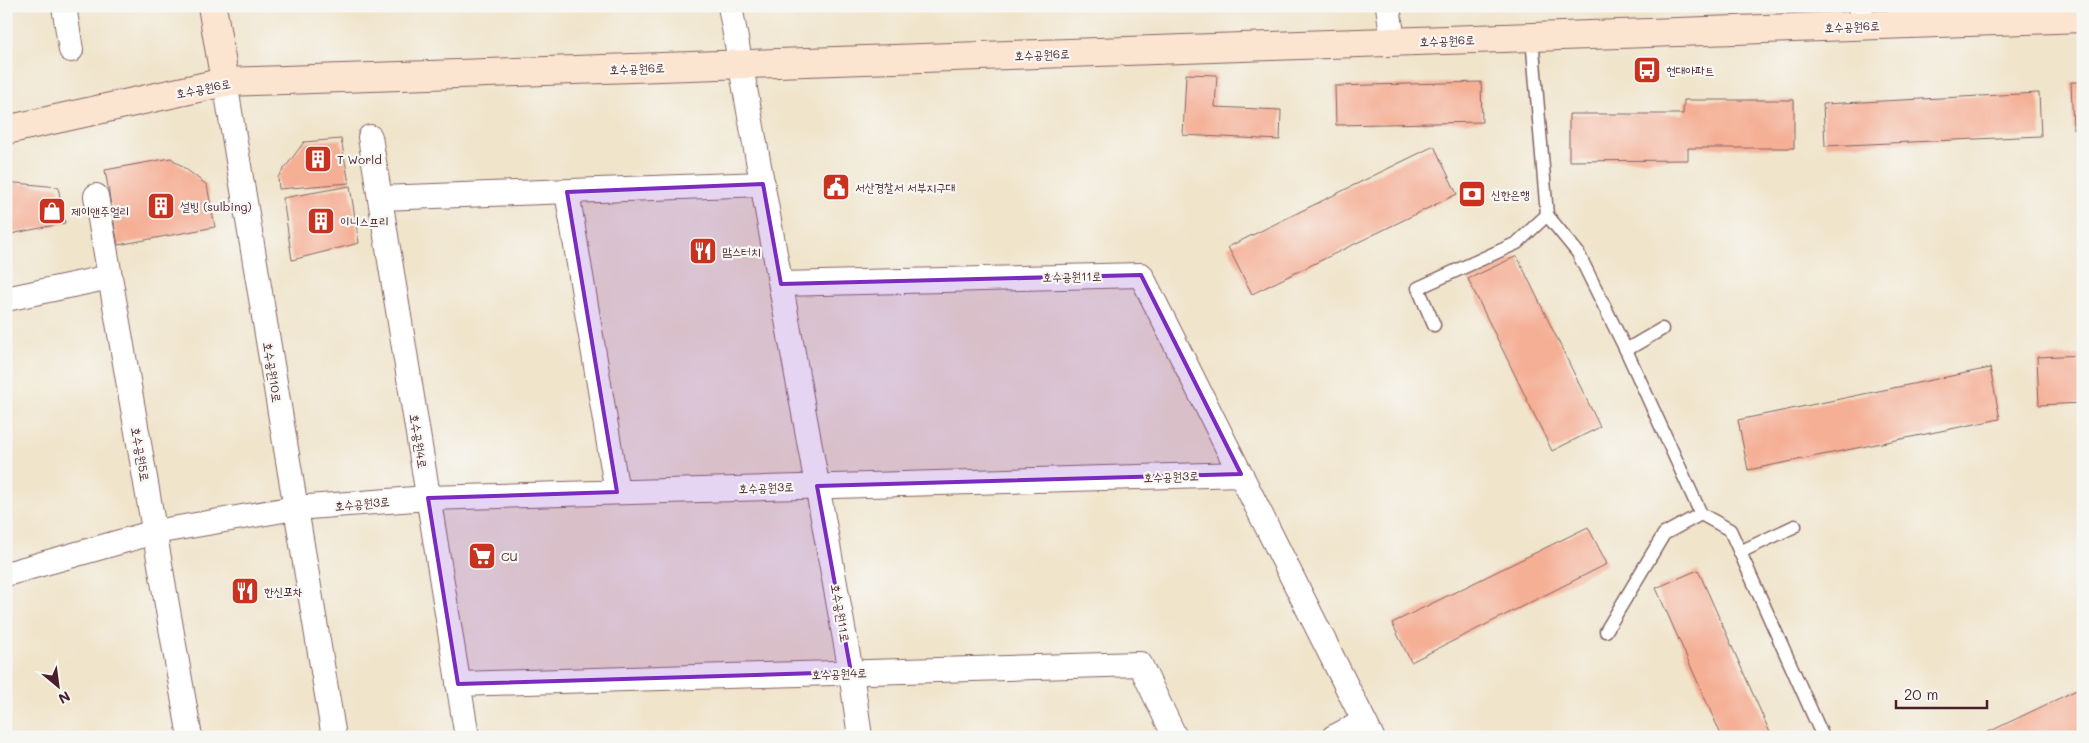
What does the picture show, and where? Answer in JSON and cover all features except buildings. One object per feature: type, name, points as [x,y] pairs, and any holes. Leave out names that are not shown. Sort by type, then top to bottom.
[{"type":"street","points":[[64,6],[71,50]]},
{"type":"street","name":"호수공원10로","points":[[212,6],[334,737]]},
{"type":"street","name":"호수공원11로","points":[[730,6],[851,672],[860,737]]},
{"type":"street","points":[[1388,6],[1393,42]]},
{"type":"street","name":"호수공원6로","points":[[6,130],[225,82],[1532,37],[1862,16],[2083,18]]},
{"type":"street","name":"호수공원4로","points":[[370,137],[467,737]]},
{"type":"street","points":[[380,198],[763,184]]},
{"type":"street","points":[[567,192],[616,492]]},
{"type":"street","name":"호수공원5로","points":[[96,196],[190,737]]},
{"type":"street","name":"호수공원11로","points":[[781,284],[1142,275],[1241,474]]},
{"type":"street","points":[[6,299],[110,277]]},
{"type":"street","points":[[1241,474],[1368,729],[1334,737]]},
{"type":"street","name":"호수공원3로","points":[[6,574],[154,532],[295,508],[428,498],[1241,474]]},
{"type":"street","name":"호수공원4로","points":[[458,684],[1140,664],[1175,737]]},
{"type":"lane","points":[[1532,37],[1547,215],[1578,253],[1626,350],[1701,514],[1730,530],[1823,737]]},
{"type":"lane","points":[[1434,325],[1418,288],[1517,243],[1547,215]]},
{"type":"lane","points":[[1626,350],[1662,329]]},
{"type":"lane","points":[[1606,631],[1664,534],[1701,514]]},
{"type":"lane","points":[[1740,552],[1795,526]]},
{"type":"highlighted area","points":[[763,184],[781,284],[1141,275],[1241,474],[817,486],[851,672],[458,684],[428,498],[617,492],[567,192]]},
{"type":"place","name":"현대아파트","points":[[1647,70]]},
{"type":"place","name":"T World","points":[[318,159]]},
{"type":"place","name":"서산경찰서 서부지구대","points":[[836,187]]},
{"type":"place","name":"신한은행","points":[[1472,194]]},
{"type":"place","name":"설빙 (sulbing)","points":[[161,206]]},
{"type":"place","name":"제이앤주얼리","points":[[52,211]]},
{"type":"place","name":"이니스프리","points":[[321,221]]},
{"type":"place","name":"맘스터치","points":[[703,251]]},
{"type":"place","name":"CU","points":[[482,556]]},
{"type":"place","name":"한신포차","points":[[245,591]]}]
